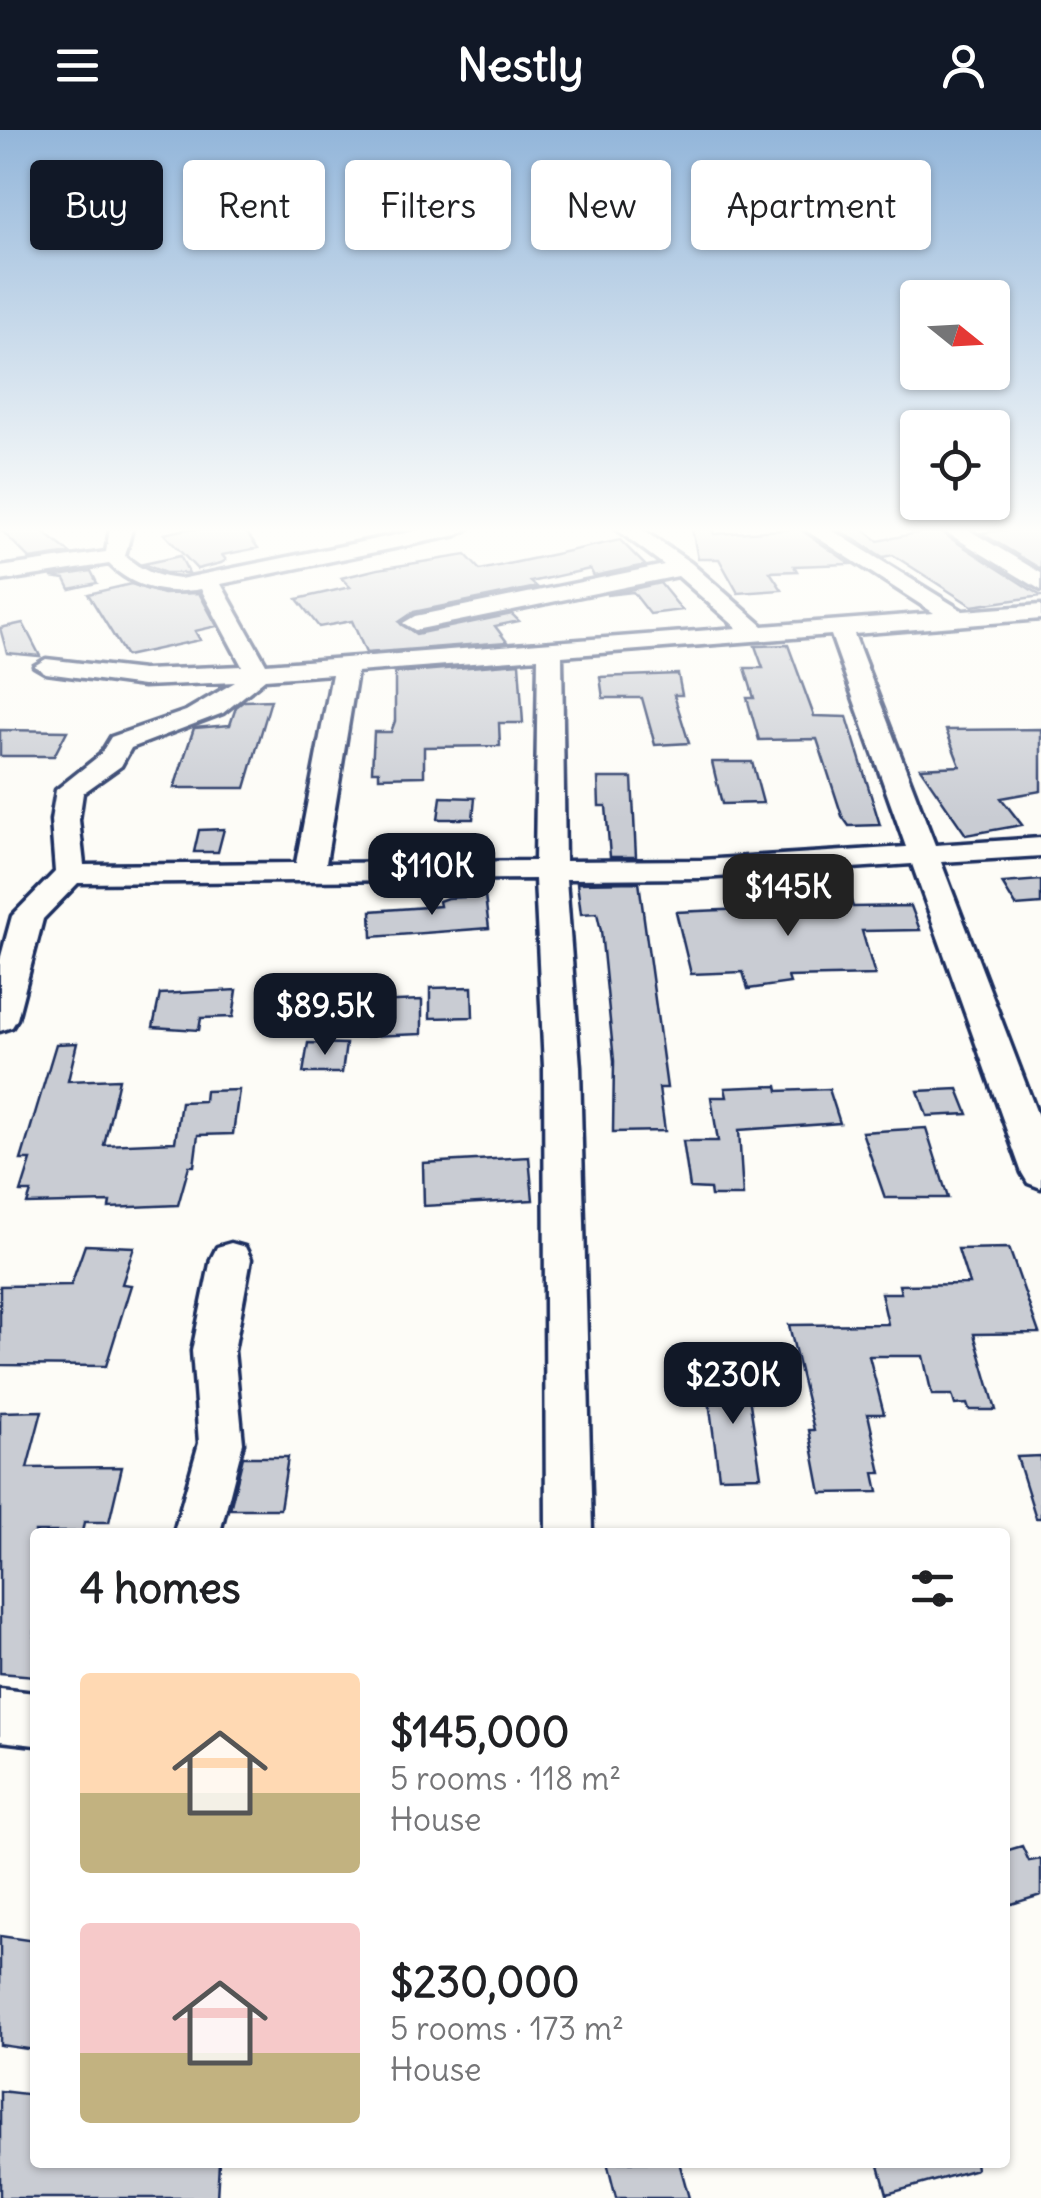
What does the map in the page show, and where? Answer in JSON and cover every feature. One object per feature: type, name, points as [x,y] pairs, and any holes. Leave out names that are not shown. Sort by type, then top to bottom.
[{"type":"street","points":[[232,626],[258,672]]},
{"type":"street","points":[[749,626],[757,633]]},
{"type":"street","points":[[46,666],[144,678],[550,652],[834,626]]},
{"type":"street","points":[[839,626],[1041,1172]]},
{"type":"street","points":[[550,652],[550,872],[562,1067],[569,1528]]},
{"type":"street","points":[[309,873],[346,665]]},
{"type":"street","points":[[70,874],[65,820],[70,790],[111,760],[120,743],[186,720],[248,686],[258,672]]},
{"type":"street","points":[[0,1019],[28,916],[70,874],[550,872],[1041,846]]},
{"type":"street","points":[[198,1528],[221,1443],[213,1351],[231,1259]]},
{"type":"street","points":[[0,1715],[30,1719]]},
{"type":"building","points":[[24,626],[40,656],[7,653],[0,628]]},
{"type":"building","points":[[107,626],[217,626],[195,631],[200,640],[126,656]]},
{"type":"building","points":[[354,626],[404,626],[416,634],[457,626],[497,626],[507,642],[366,653]]},
{"type":"building","points":[[788,645],[814,716],[847,717],[880,825],[849,826],[842,816],[817,739],[759,740],[747,698],[754,698],[745,668],[763,668],[755,646]]},
{"type":"building","points":[[519,663],[523,723],[499,723],[500,746],[424,747],[424,776],[379,777],[379,771],[372,771],[374,732],[391,732],[395,721],[395,673]]},
{"type":"building","points":[[678,674],[682,695],[674,695],[689,743],[655,745],[642,698],[603,698],[600,677]]},
{"type":"building","points":[[271,700],[245,788],[174,788],[194,728],[230,725],[236,707],[244,701]]},
{"type":"building","points":[[1041,729],[1041,791],[1001,798],[1022,825],[966,835],[920,768],[960,766],[946,730]]},
{"type":"building","points":[[0,730],[67,731],[54,756],[0,756]]},
{"type":"building","points":[[712,762],[752,762],[763,803],[722,804]]},
{"type":"building","points":[[598,778],[632,778],[636,857],[610,857],[606,806],[599,806]]},
{"type":"building","points":[[441,797],[475,798],[473,819],[438,819]]},
{"type":"building","points":[[224,829],[218,852],[194,852],[199,830]]},
{"type":"building","points":[[1041,880],[1041,904],[1016,906],[1002,883]]},
{"type":"building","points":[[639,882],[667,1088],[659,1088],[665,1131],[613,1132],[614,1061],[601,931],[597,913],[581,914],[577,883]]},
{"type":"building","points":[[832,891],[834,896],[849,895],[853,907],[911,906],[920,930],[862,931],[875,975],[788,977],[790,983],[748,989],[743,972],[691,974],[676,912],[812,906],[808,892]]},
{"type":"building","points":[[485,896],[489,928],[372,937],[371,911],[440,906],[439,901],[447,898]]},
{"type":"building","points":[[472,987],[473,1017],[430,1018],[430,988]]},
{"type":"building","points":[[237,990],[233,1017],[201,1018],[199,1030],[153,1027],[160,994]]},
{"type":"building","points":[[422,1000],[422,1034],[343,1037],[345,1003]]},
{"type":"building","points":[[77,1043],[68,1081],[119,1079],[104,1145],[175,1142],[181,1102],[204,1101],[205,1091],[239,1090],[233,1134],[198,1135],[194,1166],[189,1166],[178,1205],[109,1208],[110,1202],[27,1204],[31,1192],[21,1192],[31,1160],[21,1160],[56,1044]]},
{"type":"building","points":[[308,1043],[346,1044],[342,1073],[303,1073]]},
{"type":"building","points":[[777,1086],[778,1091],[829,1089],[840,1123],[739,1130],[743,1196],[711,1196],[710,1189],[690,1188],[683,1141],[718,1141],[711,1097],[727,1097],[725,1088]]},
{"type":"building","points":[[958,1089],[968,1114],[927,1116],[918,1091]]},
{"type":"building","points":[[926,1128],[948,1198],[885,1198],[862,1132]]},
{"type":"building","points":[[529,1157],[533,1200],[424,1206],[423,1163]]},
{"type":"building","points":[[85,1245],[134,1247],[122,1284],[131,1285],[106,1366],[0,1365],[0,1286],[71,1285]]},
{"type":"building","points":[[1009,1248],[1039,1333],[974,1334],[996,1410],[969,1410],[967,1404],[955,1405],[952,1395],[932,1395],[923,1356],[869,1356],[884,1414],[868,1414],[881,1473],[874,1473],[878,1492],[821,1493],[809,1430],[814,1430],[789,1325],[888,1324],[881,1293],[901,1293],[899,1285],[969,1284],[958,1249]]},
{"type":"building","points":[[746,1377],[761,1476],[719,1477],[706,1378]]},
{"type":"building","points":[[42,1411],[27,1468],[122,1467],[109,1522],[84,1522],[83,1528],[30,1528],[30,1676],[0,1673],[0,1412]]},
{"type":"building","points":[[1041,1456],[1041,1518],[1036,1518],[1017,1457]]},
{"type":"building","points":[[243,1457],[288,1457],[280,1509],[230,1509]]},
{"type":"building","points":[[1022,1846],[1029,1861],[1041,1859],[1041,1895],[1010,1904],[1010,1850]]},
{"type":"building","points":[[0,1936],[30,1940],[30,2049],[0,2045]]},
{"type":"building","points":[[0,2091],[30,2094],[30,2168],[219,2168],[217,2198],[0,2198]]},
{"type":"building","points":[[608,2168],[681,2168],[689,2198],[616,2198]]},
{"type":"building","points":[[880,2168],[976,2168],[976,2169],[887,2194]]}]
